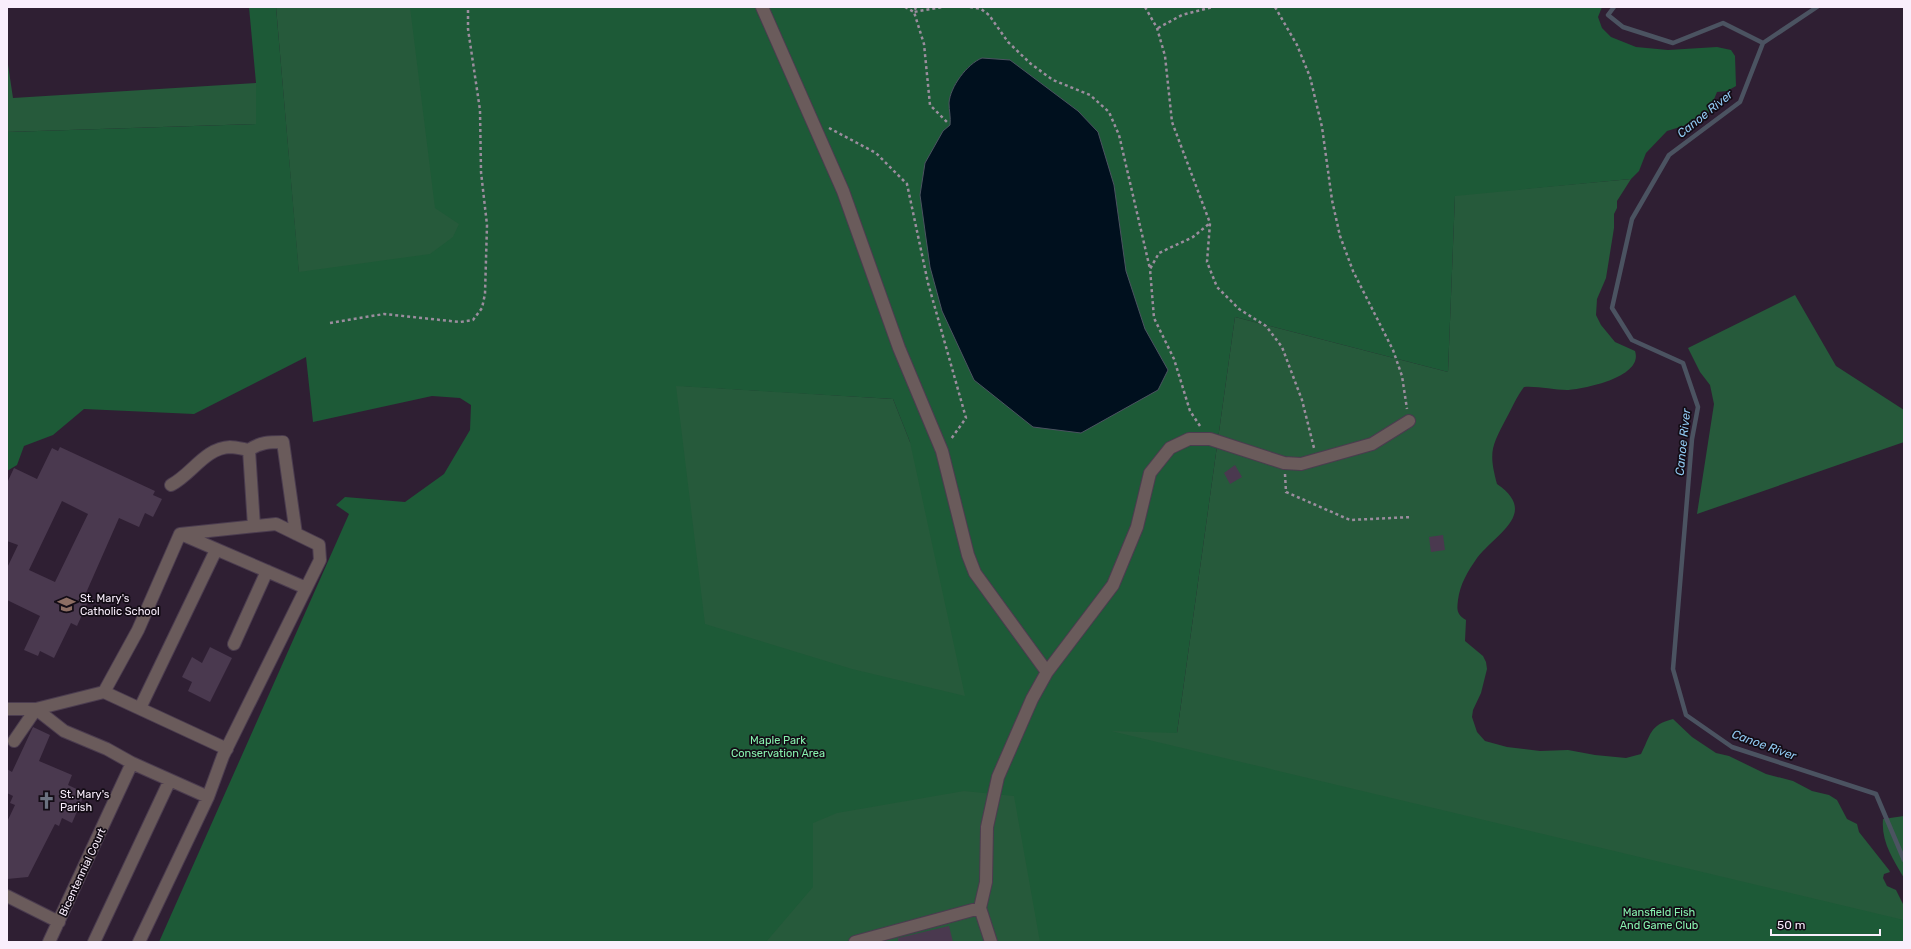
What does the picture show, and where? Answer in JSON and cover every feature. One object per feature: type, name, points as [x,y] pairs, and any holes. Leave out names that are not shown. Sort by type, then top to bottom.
[{"type":"lane","points":[[762,7],[843,191],[899,348],[942,451],[968,555],[975,572],[1047,672]]},
{"type":"lane","points":[[991,942],[980,908],[986,882],[987,827],[998,776],[1032,699],[1047,672],[1113,585],[1137,527],[1150,473],[1170,448],[1189,439],[1210,439],[1284,463],[1301,464],[1372,444],[1409,421]]},
{"type":"lane","points":[[171,485],[188,475],[209,453],[230,447],[249,450],[257,445],[267,442],[283,442],[296,534]]},
{"type":"lane","points":[[249,450],[254,526]]},
{"type":"lane","points":[[138,942],[208,798],[227,749],[320,560],[319,545],[276,524],[180,534]]},
{"type":"lane","points":[[180,534],[306,588]]},
{"type":"lane","points":[[104,692],[138,630],[180,534]]},
{"type":"lane","points":[[140,708],[216,550]]},
{"type":"lane","points":[[234,644],[267,571]]},
{"type":"lane","points":[[7,709],[36,709],[104,692],[227,749]]},
{"type":"lane","points":[[14,741],[36,709]]},
{"type":"lane","points":[[36,709],[64,731],[107,749],[132,763],[208,798]]},
{"type":"lane","name":"Bicentennial Court","points":[[50,942],[132,763]]},
{"type":"lane","points":[[94,942],[170,780]]},
{"type":"lane","points":[[7,896],[59,922]]},
{"type":"lane","points":[[855,942],[980,908]]},
{"type":"path","points":[[330,323],[384,314],[460,322],[473,320],[482,308],[485,294],[487,225],[481,172],[480,110],[468,29],[468,7]]},
{"type":"path","points":[[905,7],[914,12],[942,7]]},
{"type":"path","points":[[916,7],[914,12],[924,44],[930,105],[949,124]]},
{"type":"path","points":[[970,7],[981,9],[989,15],[1008,42],[1031,64],[1053,80],[1090,95],[1108,112],[1119,136],[1150,269],[1154,318],[1174,359],[1190,411],[1210,439]]},
{"type":"path","points":[[1145,7],[1157,28],[1164,56],[1172,122],[1210,223],[1207,262],[1217,287],[1239,309],[1266,326],[1282,347],[1302,400],[1317,460]]},
{"type":"path","points":[[1157,28],[1182,15],[1213,7]]},
{"type":"path","points":[[1275,7],[1297,45],[1310,77],[1322,127],[1332,200],[1340,236],[1353,271],[1393,350],[1402,376],[1409,421]]},
{"type":"path","points":[[811,118],[876,153],[907,184],[928,284],[966,418],[942,451]]},
{"type":"path","points":[[1150,269],[1158,253],[1193,237],[1210,223]]},
{"type":"path","points":[[1284,463],[1286,492],[1350,520],[1412,517]]},
{"type":"green space","name":"Mansfield Fish And Game Club","points":[[249,7],[276,7],[299,272],[430,254],[453,237],[459,224],[435,208],[410,7],[1602,7],[1598,17],[1602,28],[1611,37],[1636,47],[1668,50],[1717,47],[1731,50],[1735,56],[1736,86],[1727,91],[1717,92],[1706,119],[1667,131],[1646,153],[1639,171],[1631,179],[1455,196],[1448,372],[1235,317],[1177,733],[1111,731],[1904,920],[1904,942],[1040,942],[1014,796],[964,791],[837,813],[813,823],[813,887],[766,942],[159,942],[349,514],[336,505],[345,497],[405,502],[444,474],[470,430],[471,405],[460,398],[432,396],[313,422],[306,357],[194,414],[84,409],[53,435],[24,446],[17,465],[7,471],[7,132],[256,124],[256,83]],"holes":[[[676,386],[893,399],[910,442],[965,696],[852,669],[705,624]]]},
{"type":"green space","points":[[276,7],[450,7],[479,206],[460,322],[306,357]]},
{"type":"green space","points":[[7,58],[13,98],[256,83],[257,124],[7,132]]},
{"type":"green space","name":"Maple Park Conservation Area","points":[[1631,179],[1617,201],[1606,278],[1597,299],[1596,315],[1601,325],[1615,342],[1635,351],[1635,360],[1631,368],[1622,375],[1611,380],[1575,389],[1567,390],[1524,387],[1502,427],[1493,449],[1492,456],[1497,484],[1509,494],[1514,504],[1514,514],[1503,531],[1477,558],[1465,578],[1459,594],[1457,606],[1459,613],[1466,620],[1465,641],[1483,656],[1486,662],[1487,669],[1481,693],[1473,710],[1472,717],[1477,732],[1485,741],[1507,747],[1540,751],[1568,750],[1595,755],[1626,758],[1641,754],[1649,736],[1655,728],[1665,721],[1673,719],[1692,737],[1716,753],[1729,756],[1766,774],[1793,781],[1812,791],[1829,795],[1837,800],[1847,819],[1857,824],[1859,832],[1889,870],[1890,872],[1884,874],[1883,878],[1887,886],[1896,890],[1904,906],[1904,942],[630,942],[490,374],[893,399],[910,442],[1177,733],[1235,317],[1448,372],[1455,195]]},
{"type":"green space","points":[[1795,295],[1836,366],[1904,410],[1904,442],[1697,514],[1714,404],[1710,385],[1700,372],[1688,348]]},
{"type":"green space","points":[[1904,816],[1904,878],[1886,843],[1883,819]]},
{"type":"water","points":[[982,58],[1010,60],[1078,111],[1098,132],[1114,185],[1126,271],[1145,329],[1168,370],[1158,390],[1081,433],[1033,427],[974,380],[942,311],[930,267],[920,195],[925,163],[943,131],[950,125],[949,103],[952,90],[965,71],[976,61]]},
{"type":"building","points":[[60,447],[155,491],[153,495],[162,499],[153,517],[145,513],[139,527],[119,518],[82,602],[87,604],[77,626],[71,623],[54,658],[40,651],[38,656],[24,650],[40,616],[7,600],[7,568],[18,545],[7,541],[7,483],[14,468],[37,479],[52,448],[58,451]],"holes":[[[62,501],[88,514],[55,582],[29,570]]]},
{"type":"building","points":[[1235,465],[1242,477],[1230,484],[1224,473]]},
{"type":"building","points":[[1443,535],[1445,550],[1431,552],[1429,537]]},
{"type":"building","points":[[210,647],[232,658],[210,702],[188,691],[192,682],[182,677],[192,657],[202,663]]},
{"type":"building","name":"St. Mary's Parish","points":[[33,727],[50,735],[39,761],[72,775],[68,785],[85,793],[72,823],[62,818],[59,826],[55,824],[28,877],[7,879],[7,822],[15,805],[10,803],[13,796],[7,793],[7,769],[12,772]]},
{"type":"building","points":[[949,926],[953,942],[898,942],[898,938]]},
{"type":"waterway","name":"Canoe River","points":[[1614,7],[1608,15],[1623,27],[1673,43],[1723,23],[1763,43]]},
{"type":"waterway","points":[[1763,43],[1817,7]]},
{"type":"waterway","name":"Canoe River","points":[[1763,43],[1740,102],[1669,155],[1632,219],[1612,308],[1632,340],[1683,363],[1698,407],[1692,439],[1673,669],[1686,715],[1732,747],[1876,794],[1904,860]]},
{"type":"place","name":"St. Mary's Catholic School","points":[[67,604]]},
{"type":"place","name":"St. Mary's Parish","points":[[47,800]]}]
